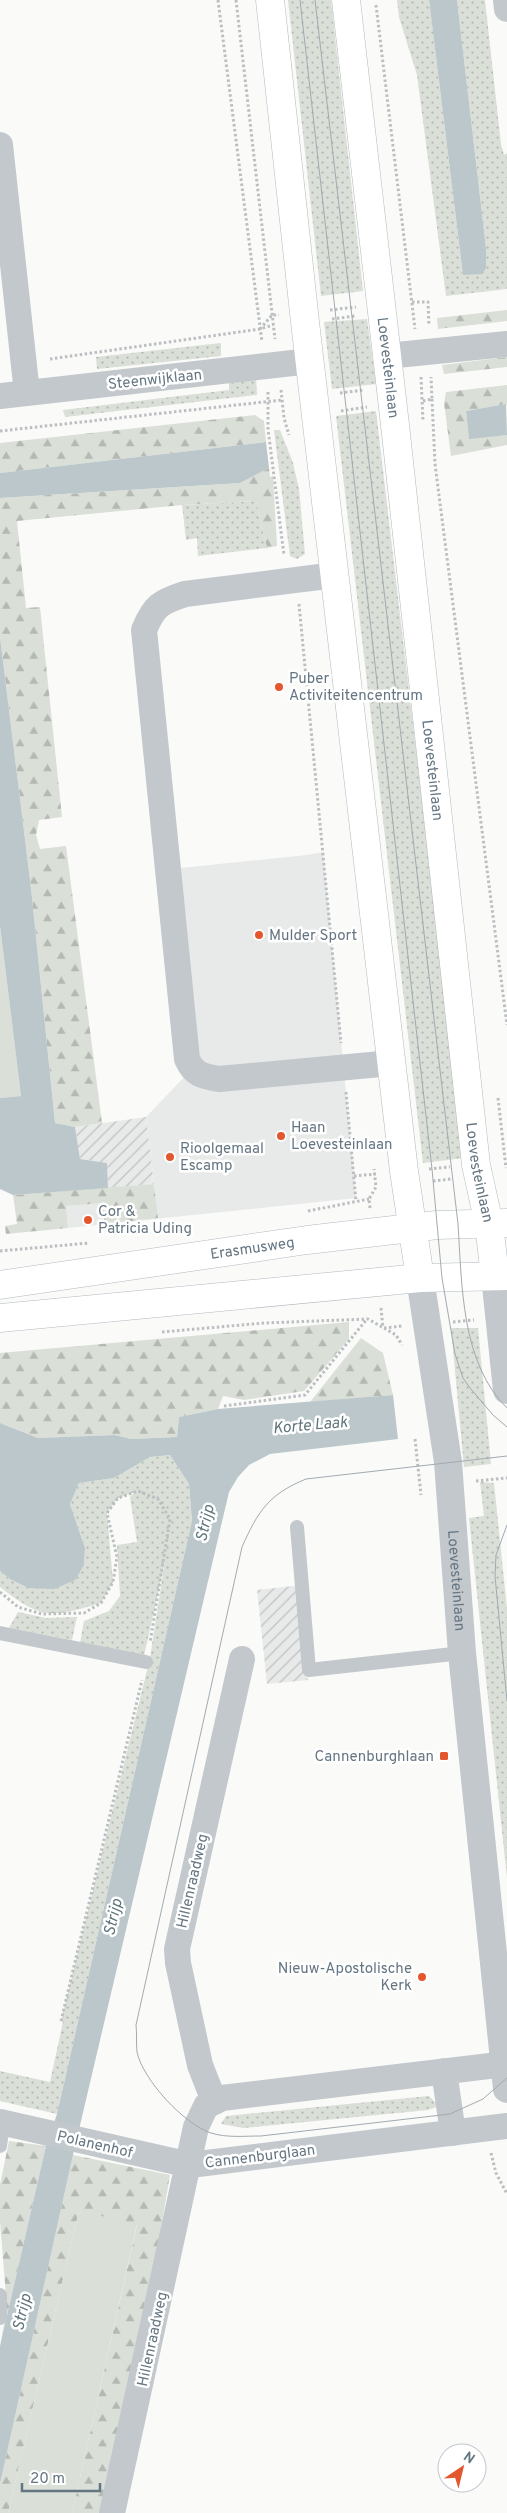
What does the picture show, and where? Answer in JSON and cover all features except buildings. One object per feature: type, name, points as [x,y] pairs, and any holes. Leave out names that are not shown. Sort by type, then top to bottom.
[{"type":"main road","name":"Loevesteinlaan","points":[[270,0],[305,322],[406,1184],[420,1278]]},
{"type":"main road","name":"Loevesteinlaan","points":[[346,0],[391,386],[477,1177],[498,1224],[501,1276]]},
{"type":"main road","name":"Erasmusweg","points":[[0,1285],[307,1240],[414,1228],[498,1224]]},
{"type":"main road","points":[[0,1318],[420,1278],[501,1276]]},
{"type":"street","points":[[506,0],[507,9]]},
{"type":"street","points":[[0,145],[27,393]]},
{"type":"street","points":[[387,356],[507,344]]},
{"type":"street","name":"Steenwijklaan","points":[[0,396],[310,361]]},
{"type":"street","points":[[335,575],[184,594],[166,600],[152,610],[144,630],[187,1059],[192,1069],[199,1075],[219,1079],[392,1063]]},
{"type":"street","name":"Loevesteinlaan","points":[[501,1276],[507,1390]]},
{"type":"street","name":"Loevesteinlaan","points":[[420,1278],[448,1462],[462,1653],[506,2073]]},
{"type":"street","name":"Hillenraadweg","points":[[214,2101],[200,2065],[178,1963],[177,1949],[242,1659]]},
{"type":"street","points":[[214,2101],[222,2098],[444,2071],[506,2073]]},
{"type":"street","points":[[444,2071],[453,2133]]},
{"type":"street","name":"Cannenburglaan","points":[[214,2101],[206,2106],[198,2121],[190,2165],[507,2126]]},
{"type":"street","name":"Polanenhof","points":[[1,2130],[48,2133],[190,2165]]},
{"type":"street","name":"Hillenraadweg","points":[[112,2513],[190,2165]]},
{"type":"lane","name":"Loevesteinlaan","points":[[297,1527],[309,1670],[462,1653]]},
{"type":"lane","points":[[0,1633],[146,1662]]},
{"type":"lane","points":[[0,2295],[0,2318]]},
{"type":"path","points":[[25,365],[61,357],[260,329],[273,325],[413,310]]},
{"type":"path","points":[[0,431],[282,400],[421,382]]},
{"type":"path","points":[[432,399],[435,464],[507,1026]]},
{"type":"path","points":[[376,1187],[477,1177]]},
{"type":"path","points":[[224,1406],[305,1394],[368,1319]]},
{"type":"path","points":[[157,1332],[264,1323],[368,1319],[383,1328]]},
{"type":"path","points":[[0,1592],[18,1607],[42,1614],[84,1613],[101,1603],[113,1582],[117,1557],[107,1513],[118,1498],[138,1491],[158,1499],[170,1519],[146,1662],[61,2021]]},
{"type":"shaded area","points":[[323,852],[356,1198],[68,1228],[66,1206],[156,1198],[146,1117],[192,1069],[170,869]]},
{"type":"shaded area","points":[[146,1117],[154,1184],[108,1188],[107,1163],[80,1159],[75,1127]]},
{"type":"shaded area","points":[[302,1585],[308,1680],[267,1684],[257,1590]]},
{"type":"green space","points":[[288,0],[331,0],[363,291],[321,296]]},
{"type":"green space","points":[[397,0],[429,0],[463,275],[486,248],[457,0],[485,0],[501,144],[504,155],[507,153],[507,289],[446,296],[417,75],[399,17]]},
{"type":"green space","points":[[507,310],[507,321],[438,329],[437,318]]},
{"type":"green space","points":[[367,319],[376,384],[332,389],[324,322]]},
{"type":"green space","points":[[221,343],[221,356],[97,369],[96,357]]},
{"type":"green space","points":[[507,357],[507,367],[444,374],[442,365]]},
{"type":"green space","points":[[256,377],[257,395],[65,417],[63,410],[229,390],[229,381]]},
{"type":"green space","points":[[507,385],[507,406],[506,404],[466,411],[469,438],[507,435],[507,445],[451,456],[444,403],[446,392]]},
{"type":"green space","points":[[376,411],[464,1158],[423,1163],[336,416]]},
{"type":"green space","points":[[255,415],[264,421],[266,442],[0,473],[0,443]]},
{"type":"green space","points":[[274,430],[280,430],[293,463],[299,489],[305,554],[297,559],[290,556]]},
{"type":"green space","points":[[269,468],[270,477],[273,476],[277,546],[267,548],[256,501],[182,505],[17,521],[26,608],[40,607],[62,817],[39,820],[36,835],[40,849],[66,846],[102,1123],[75,1127],[55,1123],[31,888],[0,637],[0,498],[240,483]]},
{"type":"green space","points":[[256,501],[267,548],[198,556],[197,538],[186,540],[182,505]]},
{"type":"green space","points":[[0,926],[21,1096],[0,1098]]},
{"type":"green space","points":[[154,1184],[158,1218],[104,1224],[103,1203],[66,1206],[68,1228],[6,1234],[5,1226],[17,1224],[13,1195]]},
{"type":"green space","points":[[349,1322],[349,1339],[304,1391],[244,1400],[223,1396],[218,1409],[179,1417],[177,1437],[131,1439],[115,1435],[38,1438],[0,1423],[0,1353]]},
{"type":"green space","points":[[451,1328],[478,1328],[491,1464],[464,1467]]},
{"type":"green space","points":[[361,1338],[383,1353],[393,1395],[310,1402]]},
{"type":"green space","points":[[170,1455],[189,1484],[192,1521],[57,2114],[0,2101],[0,2071],[50,2082],[63,2022],[61,2021],[150,1658],[165,1561],[144,1656],[80,1643],[84,1621],[109,1611],[120,1596],[117,1545],[137,1542],[130,1497],[135,1492],[118,1498],[107,1513],[113,1582],[101,1603],[59,1613],[38,1611],[27,1606],[0,1587],[0,1571],[10,1579],[84,1565],[85,1548],[70,1504],[79,1483],[114,1478],[150,1457]]},
{"type":"green space","points":[[480,1482],[494,1483],[507,1609],[507,1878],[469,1518],[484,1516]]},
{"type":"green space","points":[[18,1612],[46,1618],[77,1617],[72,1640],[9,1628]]},
{"type":"green space","points":[[429,2096],[439,2106],[428,2110],[244,2128],[221,2124],[226,2116]]},
{"type":"green space","points":[[9,2141],[46,2146],[0,2346],[7,2308],[0,2221],[0,2185]]},
{"type":"green space","points":[[73,2155],[170,2175],[129,2416],[107,2513],[72,2513],[137,2225],[79,2211],[8,2513],[0,2513],[0,2484]]},
{"type":"green space","points":[[79,2211],[137,2224],[72,2513],[8,2513]]},
{"type":"water","points":[[429,0],[457,0],[486,248],[486,268],[482,274],[463,275]]},
{"type":"water","points":[[506,404],[507,435],[469,439],[466,411]]},
{"type":"water","points":[[266,442],[269,468],[240,483],[0,498],[0,473]]},
{"type":"water","points":[[0,637],[31,888],[55,1123],[75,1127],[80,1159],[107,1163],[108,1188],[13,1195],[0,1189],[0,1098],[21,1096],[0,926]]},
{"type":"water","points":[[393,1395],[398,1439],[270,1454],[249,1465],[238,1477],[229,1492],[73,2155],[0,2484],[0,2346],[46,2146],[57,2114],[192,1521],[189,1484],[170,1455],[150,1457],[114,1478],[79,1483],[70,1504],[85,1548],[84,1565],[75,1580],[54,1589],[29,1588],[10,1579],[0,1571],[0,1423],[38,1438],[115,1435],[131,1439],[177,1437],[179,1417],[218,1409]]},
{"type":"tram line","points":[[300,0],[432,1169],[442,1278],[455,1354],[463,1378],[493,1415],[507,1427]]},
{"type":"tram line","points":[[315,0],[458,1224],[463,1297],[472,1346],[481,1369],[492,1390],[507,1408]]},
{"type":"tram line","points":[[507,1456],[306,1479],[274,1498],[266,1505],[254,1523],[242,1547],[136,2025],[137,2052],[147,2075],[156,2088],[177,2111],[200,2128],[223,2136],[261,2136],[450,2114],[483,2099],[507,2078]]},
{"type":"tram line","points":[[507,1525],[496,1555],[495,1576],[507,1701]]},
{"type":"place","name":"Puber Activiteitencentrum","points":[[279,687]]},
{"type":"place","name":"Mulder Sport","points":[[259,935]]},
{"type":"place","name":"Haan Loevesteinlaan","points":[[281,1136]]},
{"type":"place","name":"Rioolgemaal Escamp","points":[[170,1157]]},
{"type":"place","name":"Cor & Patricia Uding","points":[[88,1220]]},
{"type":"place","name":"Cannenburghlaan","points":[[444,1756]]},
{"type":"place","name":"Nieuw-Apostolische Kerk","points":[[422,1977]]},
{"type":"water label","name":"Korte Laak","points":[[310,1424]]},
{"type":"water label","name":"Strijp","points":[[204,1523]]},
{"type":"water label","name":"Strijp","points":[[112,1917]]},
{"type":"water label","name":"Strijp","points":[[21,2312]]}]
